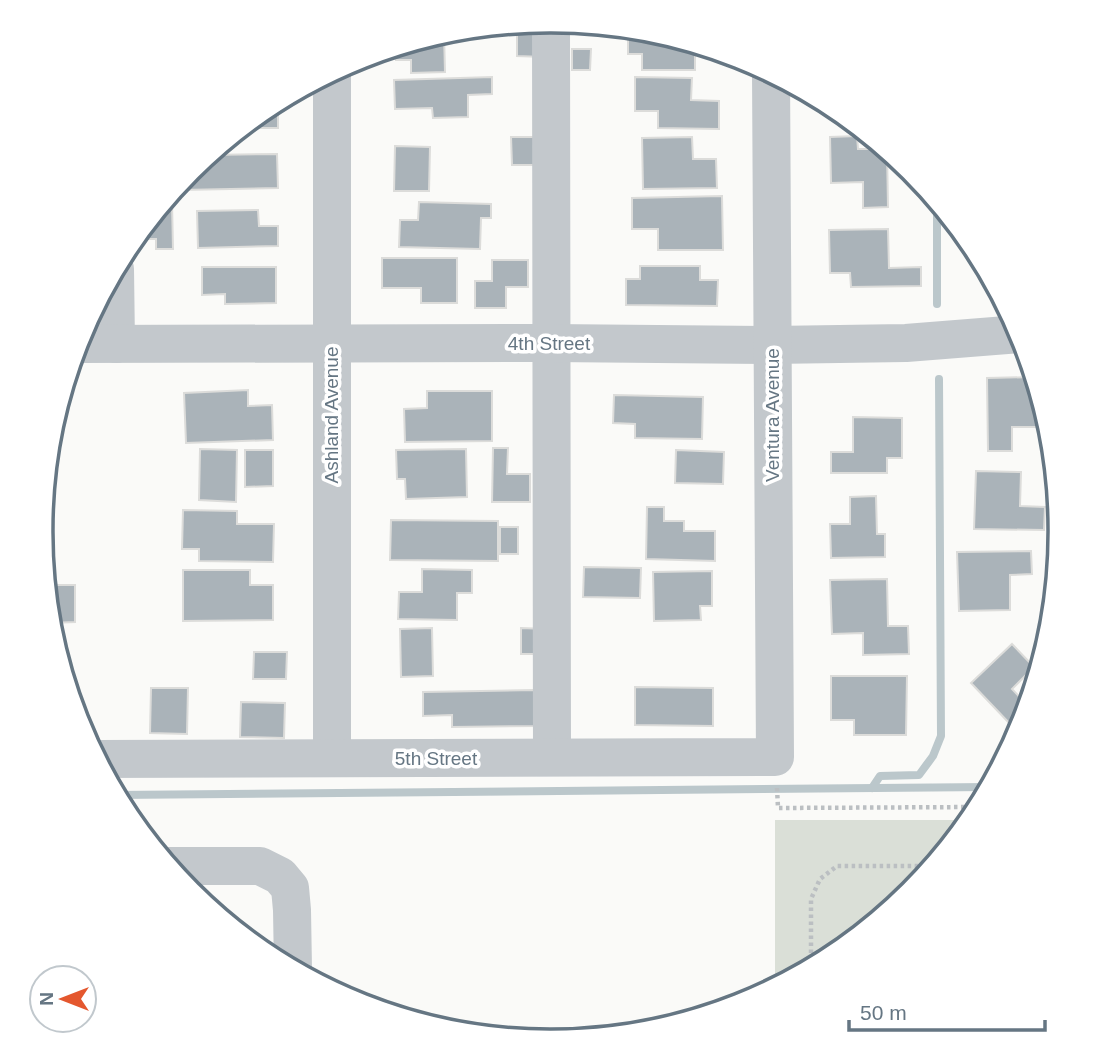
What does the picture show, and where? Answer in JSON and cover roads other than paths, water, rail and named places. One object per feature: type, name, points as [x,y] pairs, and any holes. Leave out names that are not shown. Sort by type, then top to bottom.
[{"type":"street","points":[[551,33],[552,757]]},
{"type":"street","name":"Ashland Avenue","points":[[332,84],[332,758]]},
{"type":"street","name":"Ventura Avenue","points":[[771,85],[775,757]]},
{"type":"street","points":[[115,289],[116,344]]},
{"type":"street","name":"4th Street","points":[[90,344],[772,345],[906,343],[1007,335]]},
{"type":"street","name":"5th Street","points":[[108,759],[775,757]]},
{"type":"street","points":[[183,866],[260,866],[280,876],[289,888],[293,956]]},
{"type":"waterway","points":[[937,218],[937,304]]},
{"type":"waterway","points":[[872,788],[880,776],[919,775],[933,756],[941,736],[939,379]]},
{"type":"waterway","points":[[129,795],[977,787]]}]
